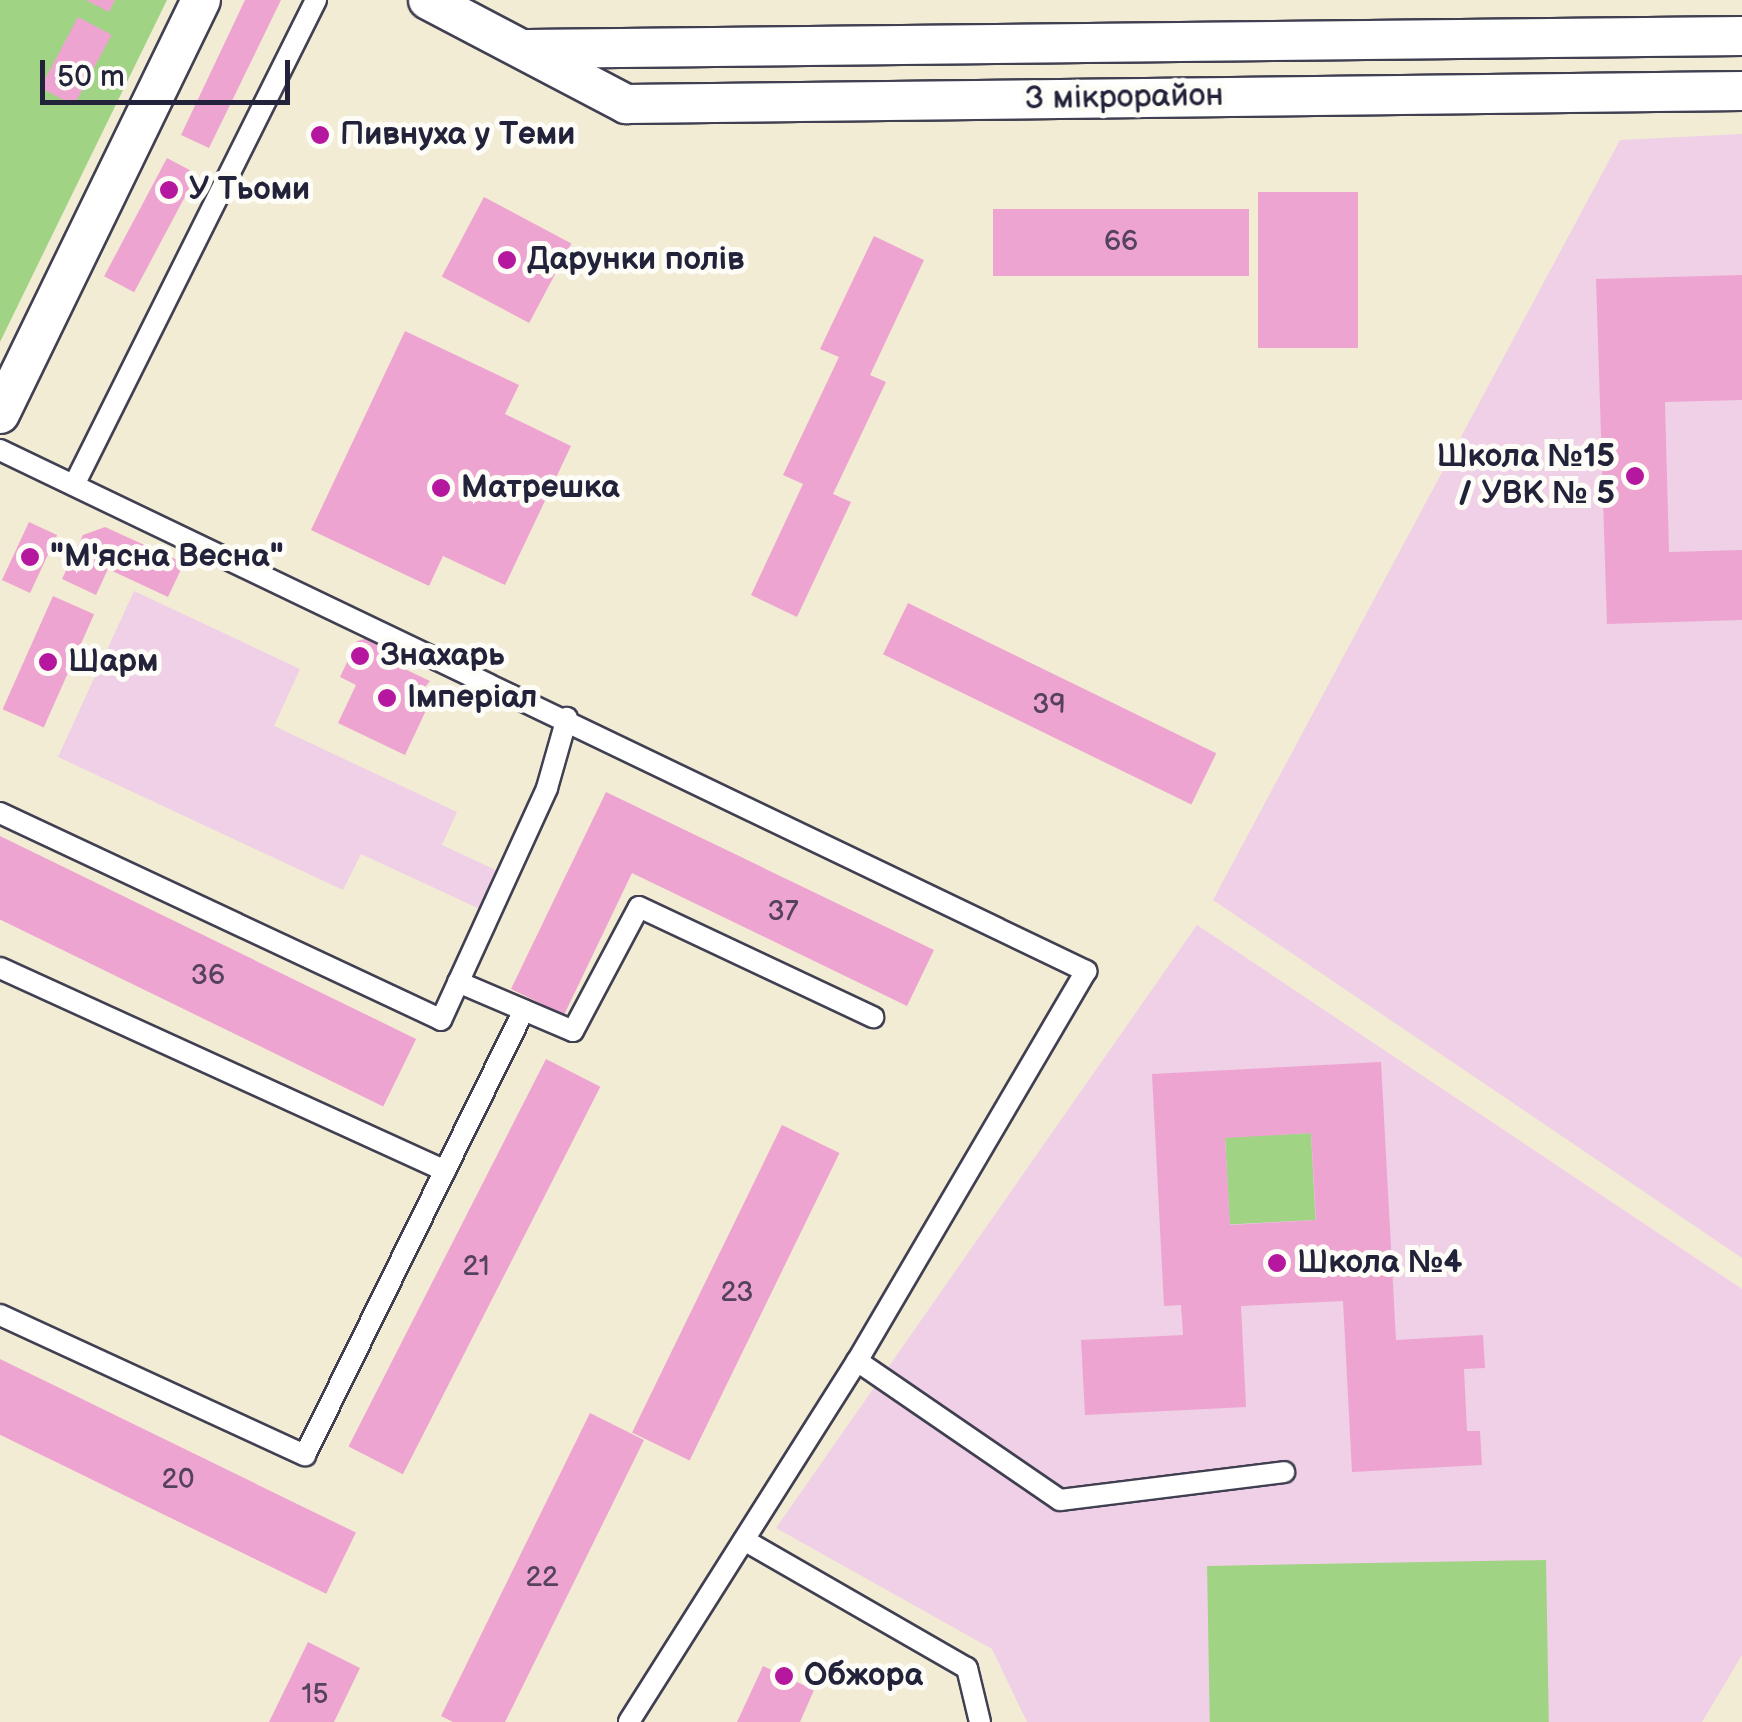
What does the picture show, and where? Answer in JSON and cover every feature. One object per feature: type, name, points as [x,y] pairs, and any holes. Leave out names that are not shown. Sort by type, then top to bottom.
[{"type":"street","points":[[0,414],[201,0]]},
{"type":"street","name":"3 мікрорайон","points":[[428,0],[626,104],[1742,91]]},
{"type":"street","name":"3 мікрорайон","points":[[520,49],[1742,36]]},
{"type":"lane","points":[[74,485],[316,0]]},
{"type":"lane","points":[[0,450],[568,718],[1086,971],[857,1361],[628,1722]]},
{"type":"lane","points":[[0,813],[441,1020],[547,788],[568,718]]},
{"type":"lane","points":[[458,982],[573,1031],[638,908],[872,1017]]},
{"type":"lane","points":[[0,968],[445,1171]]},
{"type":"lane","points":[[0,1315],[305,1455],[524,1010]]},
{"type":"lane","points":[[857,1361],[1060,1500],[1284,1472]]},
{"type":"lane","points":[[744,1540],[967,1668],[980,1722]]},
{"type":"shaded area","points":[[1742,134],[1742,1258],[1213,900],[1620,140]]},
{"type":"shaded area","points":[[134,591],[300,669],[274,726],[457,812],[442,845],[500,872],[482,910],[361,854],[343,890],[58,757]]},
{"type":"shaded area","points":[[1197,925],[1742,1289],[1742,1655],[1702,1722],[1027,1722],[992,1649],[776,1528]]},
{"type":"green space","points":[[0,0],[167,0],[0,342]]},
{"type":"green space","points":[[1311,1133],[1316,1220],[1230,1224],[1225,1138]]},
{"type":"green space","points":[[1546,1560],[1549,1722],[1210,1722],[1207,1566]]},
{"type":"building","points":[[86,0],[115,0],[109,12]]},
{"type":"building","points":[[245,0],[281,0],[209,148],[181,135]]},
{"type":"building","points":[[78,17],[112,35],[74,105],[40,88]]},
{"type":"building","points":[[167,158],[197,174],[134,292],[104,276]]},
{"type":"building","points":[[1258,192],[1358,192],[1358,348],[1258,348]]},
{"type":"building","name":"Дарунки полів","points":[[484,197],[571,243],[529,323],[442,276]]},
{"type":"building","points":[[993,209],[1249,209],[1249,276],[993,276]]},
{"type":"building","points":[[874,236],[924,260],[870,375],[886,382],[833,494],[851,502],[797,617],[751,595],[803,484],[783,475],[839,357],[820,349]]},
{"type":"building","name":"Школа №15 / УВК № 5","points":[[1742,275],[1742,400],[1665,402],[1669,552],[1742,550],[1742,620],[1607,624],[1596,279]]},
{"type":"building","name":"Матрешка","points":[[405,331],[519,385],[505,414],[571,446],[505,585],[443,556],[429,586],[311,530]]},
{"type":"building","name":"\"М'ясна Весна\"","points":[[29,522],[57,535],[30,593],[2,580]]},
{"type":"building","points":[[105,527],[184,563],[168,597],[108,569],[96,595],[62,579],[83,535]]},
{"type":"building","name":"Шарм","points":[[53,596],[94,614],[44,728],[3,709]]},
{"type":"building","points":[[908,603],[1216,753],[1191,805],[883,654]]},
{"type":"building","name":"Імперіал","points":[[383,634],[399,643],[390,662],[430,681],[420,693],[429,704],[405,755],[338,723],[356,685],[340,677],[357,641]]},
{"type":"building","points":[[606,792],[934,950],[907,1006],[632,873],[564,1015],[511,989]]},
{"type":"building","points":[[0,836],[416,1039],[383,1106],[0,919]]},
{"type":"building","points":[[546,1059],[600,1087],[403,1474],[349,1447]]},
{"type":"building","name":"Школа №4","points":[[1381,1062],[1396,1340],[1483,1335],[1485,1368],[1464,1369],[1467,1431],[1480,1431],[1482,1465],[1352,1472],[1343,1301],[1241,1306],[1246,1407],[1085,1415],[1081,1340],[1183,1335],[1181,1305],[1164,1306],[1152,1074]],"holes":[[[1311,1133],[1316,1220],[1230,1225],[1225,1138]]]},
{"type":"building","points":[[782,1125],[840,1153],[690,1460],[632,1432]]},
{"type":"building","points":[[0,1359],[356,1533],[326,1594],[0,1435]]},
{"type":"building","points":[[590,1413],[644,1440],[505,1722],[453,1722],[441,1716]]},
{"type":"building","points":[[308,1642],[360,1668],[334,1722],[269,1722]]},
{"type":"building","points":[[763,1666],[814,1690],[800,1722],[737,1722]]},
{"type":"place","name":"Пивнуха у Теми","points":[[320,135]]},
{"type":"place","name":"У Тьоми","points":[[169,190]]},
{"type":"place","name":"Дарунки полів","points":[[507,260]]},
{"type":"place","name":"Школа №15 / УВК № 5","points":[[1635,476]]},
{"type":"place","name":"Матрешка","points":[[441,488]]},
{"type":"place","name":"\"М'ясна Весна\"","points":[[30,557]]},
{"type":"place","name":"Знахарь","points":[[360,656]]},
{"type":"place","name":"Шарм","points":[[48,662]]},
{"type":"place","name":"Імперіал","points":[[387,698]]},
{"type":"place","name":"Школа №4","points":[[1277,1263]]},
{"type":"place","name":"Обжора","points":[[784,1676]]}]
